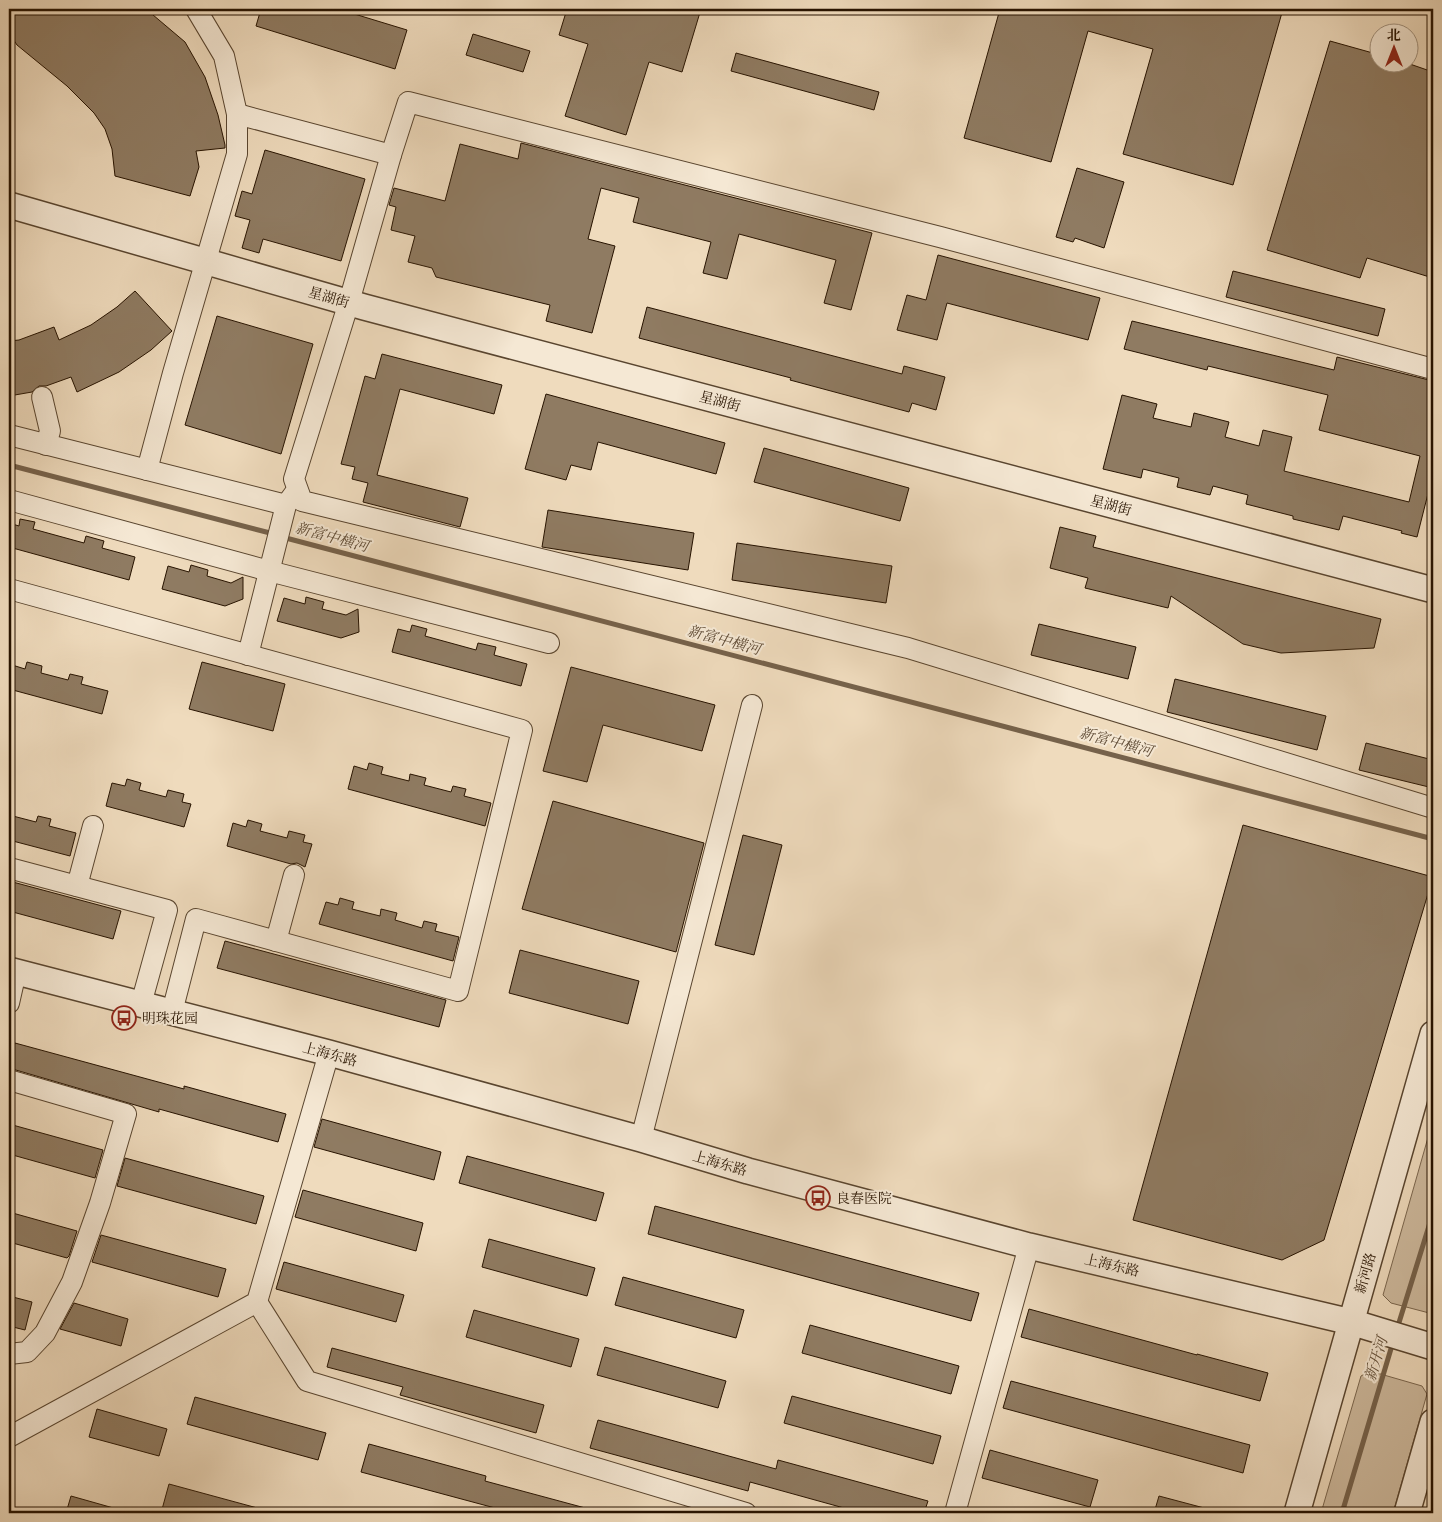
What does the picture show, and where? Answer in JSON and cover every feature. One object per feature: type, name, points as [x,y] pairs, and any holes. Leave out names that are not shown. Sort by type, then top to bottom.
[{"type":"street","points":[[147,470],[236,154],[237,114],[224,56],[196,9]]},
{"type":"street","points":[[1433,369],[940,237],[408,102],[294,479],[302,501],[908,648],[1433,808]]},
{"type":"street","points":[[237,114],[391,155]]},
{"type":"street","name":"星湖街","points":[[9,205],[349,302],[1433,590]]},
{"type":"street","points":[[42,397],[50,431],[46,445]]},
{"type":"street","points":[[9,436],[147,470],[285,511]]},
{"type":"street","points":[[248,655],[285,511],[298,489]]},
{"type":"street","points":[[9,500],[269,571],[549,643]]},
{"type":"street","points":[[9,589],[522,730],[458,991],[196,919],[172,1012]]},
{"type":"street","points":[[641,1139],[752,705]]},
{"type":"street","points":[[77,886],[93,826]]},
{"type":"street","points":[[9,868],[167,910],[141,1004]]},
{"type":"street","points":[[276,941],[294,875]]},
{"type":"street","points":[[9,1003],[13,971]]},
{"type":"street","name":"上海东路","points":[[13,971],[329,1054],[641,1139],[748,1171],[1029,1246],[1351,1322],[1424,1344]]},
{"type":"street","name":"新河路","points":[[1297,1513],[1433,1034]]},
{"type":"street","points":[[9,1438],[257,1302],[329,1054]]},
{"type":"street","points":[[9,1080],[126,1114],[100,1203],[72,1282],[45,1333],[27,1352],[9,1354]]},
{"type":"street","points":[[955,1513],[1029,1246]]},
{"type":"street","points":[[257,1302],[307,1381],[746,1513]]},
{"type":"street","points":[[1407,1513],[1433,1422]]},
{"type":"shaded area","points":[[1433,1120],[1433,1314],[1391,1303],[1383,1295]]},
{"type":"shaded area","points":[[1370,1371],[1422,1386],[1427,1394],[1393,1513],[1321,1513],[1361,1376]]},
{"type":"building","points":[[9,9],[146,9],[185,42],[205,77],[218,115],[225,145],[225,148],[196,151],[199,167],[190,196],[115,176],[112,149],[105,129],[94,113],[67,86],[17,45],[9,33]]},
{"type":"building","points":[[261,9],[338,9],[407,30],[395,69],[256,26]]},
{"type":"building","points":[[567,9],[701,9],[682,72],[649,62],[626,135],[565,116],[588,44],[559,35]]},
{"type":"building","points":[[1000,9],[1283,9],[1233,185],[1123,154],[1153,49],[1088,31],[1051,162],[964,138]]},
{"type":"building","points":[[473,34],[530,51],[523,72],[466,55]]},
{"type":"building","points":[[1330,41],[1370,52],[1370,72],[1420,72],[1420,68],[1433,72],[1433,278],[1367,258],[1360,278],[1267,250]]},
{"type":"building","points":[[736,53],[879,92],[874,110],[731,71]]},
{"type":"building","points":[[521,143],[872,233],[851,310],[824,303],[836,260],[739,234],[727,279],[703,273],[711,242],[633,222],[639,198],[601,188],[588,239],[615,246],[592,333],[546,321],[550,305],[436,277],[432,268],[408,262],[415,236],[391,230],[396,207],[389,205],[394,188],[445,201],[460,144],[518,159]]},
{"type":"building","points":[[265,150],[365,179],[341,261],[263,239],[259,253],[242,248],[250,220],[235,216],[242,191],[252,194]]},
{"type":"building","points":[[1077,168],[1124,182],[1104,248],[1075,238],[1073,242],[1056,237]]},
{"type":"building","points":[[938,255],[1100,298],[1088,340],[947,303],[937,340],[897,330],[907,295],[926,300]]},
{"type":"building","points":[[1233,271],[1385,309],[1378,336],[1226,297]]},
{"type":"building","points":[[135,291],[172,331],[151,350],[119,372],[77,392],[71,377],[46,386],[39,386],[32,392],[9,396],[9,341],[19,340],[54,327],[59,340],[91,325],[117,307]]},
{"type":"building","points":[[647,307],[902,374],[904,366],[945,377],[936,410],[912,403],[909,412],[790,380],[791,378],[639,338]]},
{"type":"building","points":[[217,316],[313,344],[281,454],[185,425]]},
{"type":"building","points":[[1132,321],[1334,370],[1337,357],[1433,381],[1433,474],[1417,537],[1401,533],[1402,531],[1343,516],[1339,530],[1293,519],[1293,516],[1246,504],[1248,495],[1213,486],[1210,495],[1177,487],[1179,478],[1143,469],[1141,478],[1103,469],[1122,395],[1157,404],[1153,418],[1191,427],[1194,413],[1229,422],[1225,437],[1259,446],[1263,430],[1292,437],[1284,471],[1409,502],[1420,456],[1319,430],[1328,395],[1208,366],[1207,370],[1124,349]]},
{"type":"building","points":[[382,354],[502,385],[494,414],[400,389],[377,475],[468,498],[460,527],[363,502],[368,483],[352,479],[355,467],[341,464],[365,376],[375,379]]},
{"type":"building","points":[[546,394],[725,443],[716,474],[598,442],[591,470],[571,465],[566,480],[525,469]]},
{"type":"building","points":[[764,448],[909,488],[900,521],[754,482]]},
{"type":"building","points":[[548,510],[694,533],[688,570],[542,547]]},
{"type":"building","points":[[20,519],[35,522],[33,529],[84,543],[86,536],[104,541],[102,548],[135,557],[129,580],[9,547],[9,523],[19,526]]},
{"type":"building","points":[[1060,527],[1096,536],[1093,547],[1381,619],[1374,648],[1281,653],[1243,644],[1171,596],[1168,608],[1085,588],[1088,578],[1050,568]]},
{"type":"building","points":[[737,543],[892,566],[886,603],[732,580]]},
{"type":"building","points":[[191,565],[208,570],[207,576],[231,583],[243,577],[243,599],[225,606],[162,589],[168,566],[189,572]]},
{"type":"building","points":[[306,597],[324,602],[322,609],[346,615],[358,609],[359,632],[341,638],[277,621],[284,598],[305,604]]},
{"type":"building","points":[[1039,624],[1136,647],[1128,679],[1031,655]]},
{"type":"building","points":[[412,625],[427,629],[425,636],[476,650],[478,643],[496,647],[494,655],[527,664],[521,686],[392,652],[398,629],[410,632]]},
{"type":"building","points":[[27,662],[42,666],[41,673],[68,680],[70,674],[83,677],[81,684],[108,691],[102,714],[9,689],[9,664],[25,669]]},
{"type":"building","points":[[202,662],[285,684],[273,731],[189,709]]},
{"type":"building","points":[[571,667],[715,705],[702,751],[603,725],[587,782],[543,771]]},
{"type":"building","points":[[1175,679],[1326,716],[1317,750],[1167,712]]},
{"type":"building","points":[[1366,743],[1433,760],[1433,788],[1359,770]]},
{"type":"building","points":[[369,763],[383,767],[381,774],[409,781],[410,774],[426,778],[424,785],[451,792],[453,786],[466,789],[464,796],[491,803],[485,826],[348,789],[354,766],[367,770]]},
{"type":"building","points":[[127,779],[141,783],[139,790],[166,797],[168,790],[184,794],[182,802],[191,804],[184,827],[106,806],[112,783],[125,786]]},
{"type":"building","points":[[553,801],[704,843],[676,952],[522,909]]},
{"type":"building","points":[[9,815],[36,822],[38,816],[51,819],[49,826],[76,833],[70,856],[9,840]]},
{"type":"building","points":[[248,820],[262,824],[260,831],[287,838],[289,831],[305,835],[303,842],[312,844],[305,867],[297,863],[291,864],[227,846],[233,823],[246,827]]},
{"type":"building","points":[[1243,825],[1433,877],[1324,1240],[1282,1260],[1133,1220]]},
{"type":"building","points":[[743,835],[782,845],[754,955],[715,945]]},
{"type":"building","points":[[9,881],[121,911],[113,939],[9,911]]},
{"type":"building","points":[[340,898],[354,902],[352,909],[380,916],[381,909],[397,913],[395,920],[422,928],[424,921],[437,924],[435,931],[459,937],[453,961],[319,924],[326,902],[338,905]]},
{"type":"building","points":[[225,941],[446,1000],[439,1027],[217,968]]},
{"type":"building","points":[[520,950],[639,981],[628,1024],[509,993]]},
{"type":"building","points":[[15,1043],[184,1089],[184,1086],[286,1114],[278,1142],[159,1109],[159,1112],[9,1068]]},
{"type":"building","points":[[322,1119],[441,1152],[434,1180],[314,1147]]},
{"type":"building","points":[[9,1124],[103,1150],[95,1178],[9,1154]]},
{"type":"building","points":[[467,1156],[604,1193],[596,1221],[459,1183]]},
{"type":"building","points":[[125,1158],[264,1196],[256,1224],[117,1186]]},
{"type":"building","points":[[303,1190],[423,1223],[416,1251],[295,1217]]},
{"type":"building","points":[[655,1206],[979,1293],[971,1321],[648,1234]]},
{"type":"building","points":[[9,1212],[77,1231],[69,1256],[67,1258],[9,1242]]},
{"type":"building","points":[[101,1235],[226,1269],[218,1297],[92,1262]]},
{"type":"building","points":[[489,1239],[595,1268],[587,1296],[482,1267]]},
{"type":"building","points":[[284,1262],[404,1295],[396,1322],[276,1289]]},
{"type":"building","points":[[623,1277],[744,1310],[736,1338],[615,1305]]},
{"type":"building","points":[[9,1296],[32,1302],[25,1330],[9,1326]]},
{"type":"building","points":[[74,1303],[128,1319],[121,1346],[60,1329]]},
{"type":"building","points":[[1029,1309],[1268,1373],[1260,1401],[1021,1337]]},
{"type":"building","points":[[474,1310],[579,1339],[571,1367],[466,1337]]},
{"type":"building","points":[[810,1325],[959,1366],[951,1394],[802,1353]]},
{"type":"building","points":[[605,1347],[726,1381],[718,1408],[597,1375]]},
{"type":"building","points":[[332,1348],[544,1405],[536,1433],[400,1395],[403,1387],[327,1367]]},
{"type":"building","points":[[1011,1381],[1250,1445],[1243,1473],[1003,1408]]},
{"type":"building","points":[[792,1396],[941,1436],[933,1464],[784,1423]]},
{"type":"building","points":[[195,1397],[326,1433],[318,1460],[187,1424]]},
{"type":"building","points":[[97,1409],[167,1429],[159,1456],[89,1437]]},
{"type":"building","points":[[598,1420],[776,1469],[778,1460],[928,1501],[924,1513],[862,1513],[750,1482],[748,1491],[590,1448]]},
{"type":"building","points":[[369,1444],[486,1476],[485,1481],[589,1509],[588,1513],[494,1513],[495,1508],[361,1472]]},
{"type":"building","points":[[990,1450],[1098,1480],[1090,1507],[982,1478]]},
{"type":"building","points":[[169,1484],[261,1509],[260,1513],[161,1513]]},
{"type":"building","points":[[71,1496],[117,1509],[117,1513],[66,1513]]},
{"type":"building","points":[[1159,1496],[1208,1509],[1207,1513],[1154,1513]]},
{"type":"waterway","name":"新富中横河","points":[[9,465],[274,534]]},
{"type":"waterway","name":"新富中横河","points":[[282,537],[1433,839]]},
{"type":"waterway","name":"新开河","points":[[1397,1329],[1433,1213]]},
{"type":"waterway","name":"新开河","points":[[1342,1513],[1393,1342]]},
{"type":"place","name":"明珠花园","points":[[124,1018]]},
{"type":"place","name":"良春医院","points":[[818,1198]]}]
